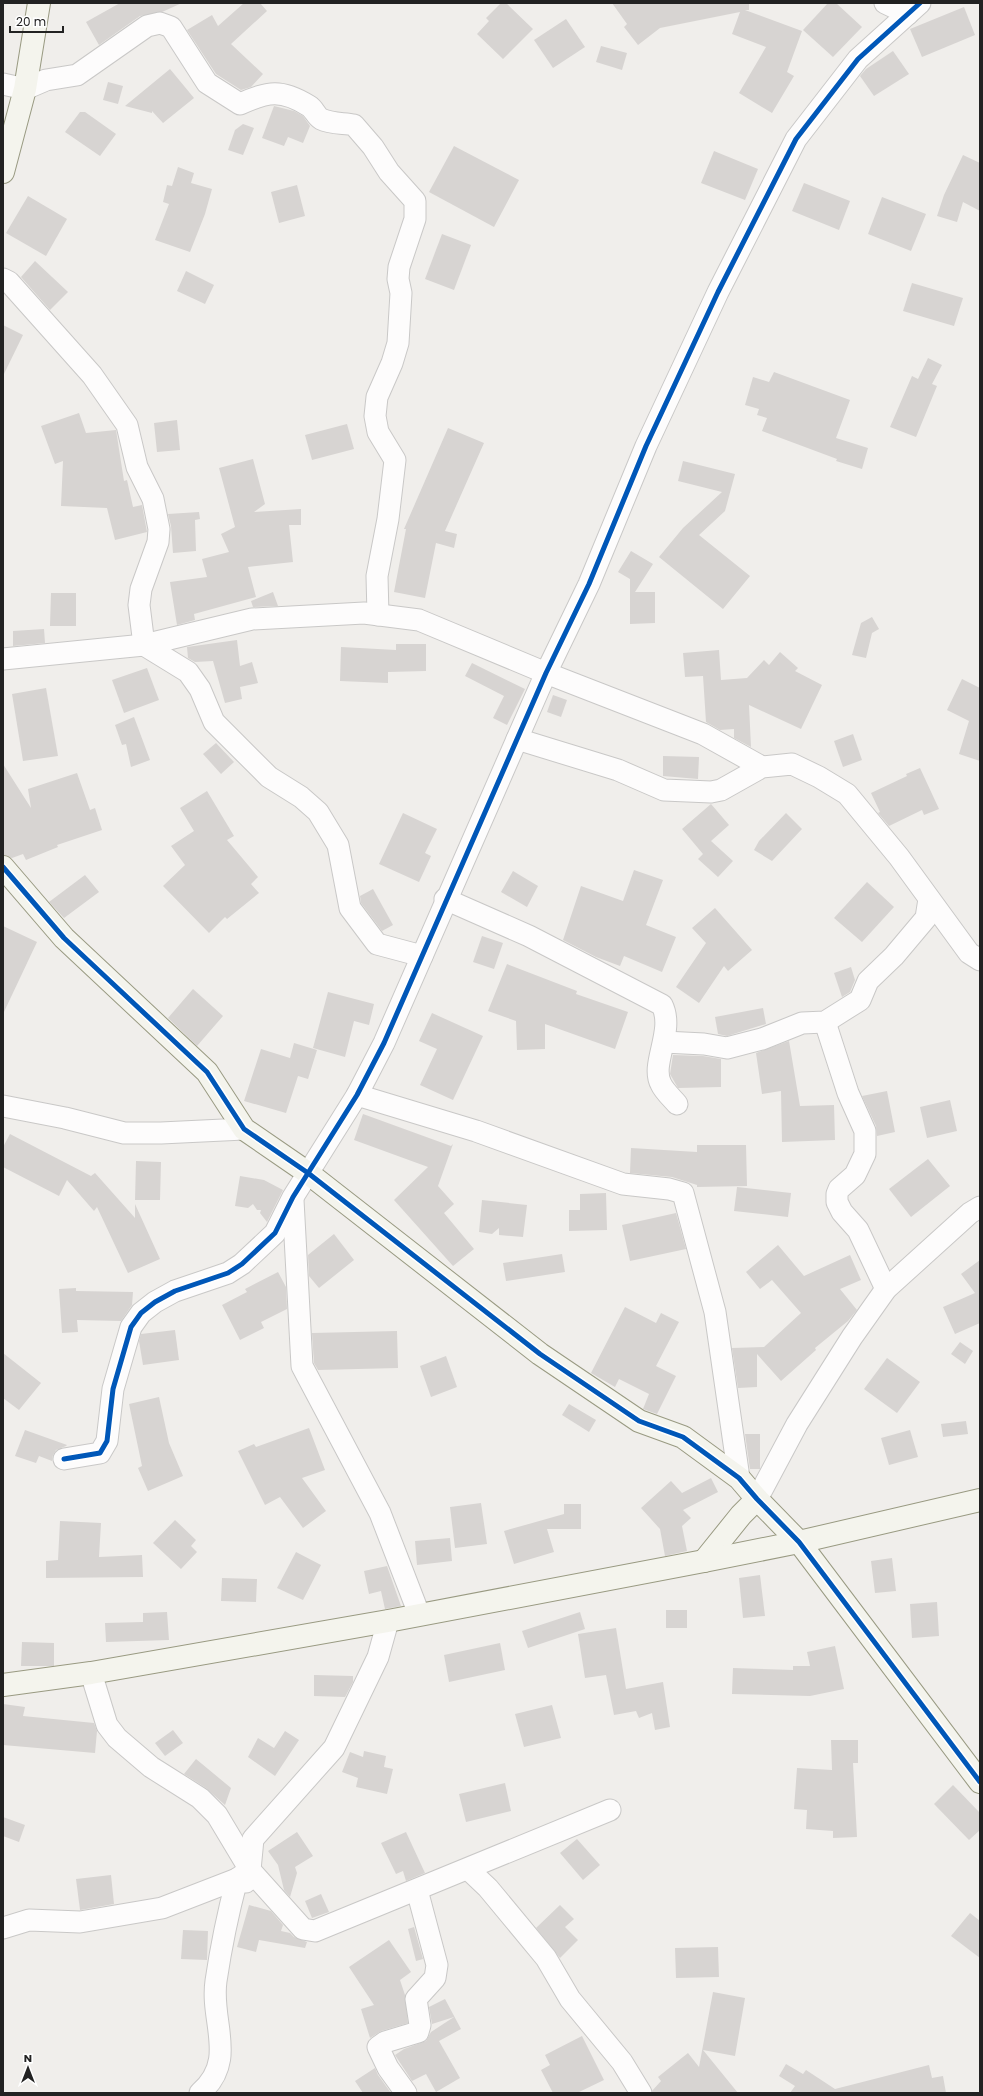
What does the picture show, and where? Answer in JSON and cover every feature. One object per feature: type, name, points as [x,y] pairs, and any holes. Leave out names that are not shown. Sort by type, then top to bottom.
[{"type":"street","points":[[3,172],[25,88],[38,3]]},
{"type":"street","points":[[885,3],[914,9]]},
{"type":"street","points":[[64,1459],[100,1453],[106,1441],[113,1389],[131,1327],[141,1313],[155,1302],[175,1291],[228,1273],[242,1264],[275,1233],[293,1197],[357,1095],[384,1043],[546,673],[589,584],[646,446],[718,292],[796,139],[858,59],[914,9]]},
{"type":"street","points":[[3,84],[25,88],[46,80],[77,75],[147,26],[160,23],[171,26],[207,83],[240,104],[256,96],[281,93],[310,106],[320,118],[330,122],[354,125],[373,147],[389,172],[414,201],[415,218],[399,266],[398,279],[401,293],[398,343],[378,398],[376,416],[378,432],[395,460],[388,519],[377,576],[378,615]]},
{"type":"street","points":[[3,279],[9,282],[92,375],[127,425],[137,467],[153,499],[159,529],[158,542],[147,568],[141,589],[139,605],[144,645]]},
{"type":"street","points":[[3,659],[144,645],[252,619],[364,613],[419,620],[546,673],[703,734],[762,767]]},
{"type":"street","points":[[144,645],[188,672],[200,689],[214,722],[269,776],[301,798],[318,812],[338,845],[350,908],[377,944],[422,956]]},
{"type":"street","points":[[518,739],[618,770],[664,790],[711,792],[721,790],[762,767],[792,764],[819,777],[847,794],[899,857],[969,953],[980,960]]},
{"type":"street","points":[[3,867],[64,938],[207,1072],[244,1129],[308,1173],[540,1354],[638,1421],[684,1437],[739,1478],[757,1500],[799,1542],[980,1782]]},
{"type":"street","points":[[446,899],[529,936],[662,1006],[666,1013],[664,1042],[657,1071],[660,1084],[677,1104]]},
{"type":"street","points":[[664,1042],[704,1044],[727,1048],[762,1039],[802,1023],[825,1022],[860,1000],[868,981],[894,956],[926,918],[929,899]]},
{"type":"street","points":[[825,1022],[848,1093],[865,1131],[865,1154],[855,1175],[839,1189],[837,1194],[837,1202],[842,1212],[858,1230],[886,1289]]},
{"type":"street","points":[[357,1095],[476,1132],[623,1184],[669,1189],[683,1193],[715,1312],[739,1478]]},
{"type":"street","points":[[3,1106],[65,1118],[124,1133],[161,1134],[244,1129]]},
{"type":"street","points":[[293,1197],[302,1366],[380,1513],[419,1614]]},
{"type":"street","points":[[704,1561],[741,1516],[757,1500],[797,1424],[852,1337],[886,1289],[908,1272],[970,1213],[980,1207]]},
{"type":"street","points":[[3,1685],[91,1673],[388,1621],[799,1542],[980,1500]]},
{"type":"street","points":[[206,2091],[216,2073],[222,2048],[215,2008],[216,1982],[253,1839],[334,1748],[378,1657],[388,1621]]},
{"type":"street","points":[[91,1673],[107,1725],[114,1734],[151,1766],[200,1798],[217,1814],[243,1875],[266,1888],[303,1929],[309,1931],[315,1931],[418,1890],[610,1810]]},
{"type":"street","points":[[468,1869],[488,1888],[546,1958],[570,1999],[622,2062],[641,2093]]},
{"type":"street","points":[[3,1928],[29,1920],[80,1922],[162,1908],[243,1875]]},
{"type":"street","points":[[406,2093],[388,2068],[378,2047],[385,2042],[418,2032],[420,2026],[416,1999],[435,1978],[437,1965],[418,1890]]},
{"type":"building","points":[[120,3],[182,3],[162,12],[140,16],[99,45],[86,22]]},
{"type":"building","points":[[244,3],[260,3],[267,11],[231,44],[263,74],[251,87],[241,90],[216,74],[187,30],[212,15],[218,26]]},
{"type":"building","points":[[501,3],[506,3],[533,29],[503,59],[477,34],[489,21],[486,18]]},
{"type":"building","points":[[612,3],[749,3],[749,10],[745,10],[802,31],[787,72],[794,76],[772,113],[739,93],[766,47],[732,34],[740,12],[660,28],[638,45],[624,27],[627,24]]},
{"type":"building","points":[[828,3],[836,3],[862,27],[833,57],[803,30]]},
{"type":"building","points":[[964,7],[975,35],[922,57],[910,29]]},
{"type":"building","points":[[566,19],[585,47],[553,68],[534,40]]},
{"type":"building","points":[[601,46],[627,53],[622,70],[596,62]]},
{"type":"building","points":[[893,51],[909,74],[874,96],[860,76],[866,69]]},
{"type":"building","points":[[170,69],[194,98],[163,123],[152,111],[152,113],[125,106]]},
{"type":"building","points":[[108,82],[123,86],[118,104],[103,100]]},
{"type":"building","points":[[274,106],[294,111],[303,116],[310,126],[303,143],[288,137],[284,146],[262,138]]},
{"type":"building","points":[[80,112],[85,112],[116,134],[100,156],[65,132]]},
{"type":"building","points":[[243,124],[254,128],[243,155],[228,150],[235,130]]},
{"type":"building","points":[[454,146],[519,180],[494,227],[429,192]]},
{"type":"building","points":[[714,151],[758,169],[745,200],[701,183]]},
{"type":"building","points":[[963,155],[980,163],[980,211],[963,202],[957,222],[937,216],[944,195]]},
{"type":"building","points":[[178,167],[194,173],[191,183],[212,189],[205,214],[190,252],[155,240],[169,204],[163,202],[167,185],[172,186]]},
{"type":"building","points":[[804,183],[850,201],[839,230],[792,211]]},
{"type":"building","points":[[297,185],[305,216],[279,223],[271,192]]},
{"type":"building","points":[[28,196],[67,219],[46,256],[6,233]]},
{"type":"building","points":[[882,197],[926,214],[911,251],[868,234]]},
{"type":"building","points":[[442,234],[471,245],[454,290],[425,279]]},
{"type":"building","points":[[35,261],[68,292],[50,310],[21,277]]},
{"type":"building","points":[[186,271],[214,285],[205,304],[177,291]]},
{"type":"building","points":[[912,283],[963,298],[954,326],[903,311]]},
{"type":"building","points":[[3,325],[23,335],[3,376]]},
{"type":"building","points":[[928,358],[942,365],[932,384],[937,386],[916,437],[890,427],[912,376],[918,379]]},
{"type":"building","points":[[774,372],[850,400],[836,438],[868,448],[862,469],[836,461],[837,459],[762,431],[767,418],[757,415],[759,409],[745,405],[753,377],[769,382]]},
{"type":"building","points":[[79,413],[86,433],[116,430],[124,481],[127,480],[133,507],[142,505],[147,532],[115,540],[107,508],[61,506],[63,461],[55,464],[41,426]]},
{"type":"building","points":[[177,420],[180,450],[157,452],[154,423]]},
{"type":"building","points":[[347,424],[354,449],[312,460],[305,435]]},
{"type":"building","points":[[448,428],[484,443],[445,531],[457,534],[454,548],[436,543],[425,598],[394,592],[406,529],[404,529]]},
{"type":"building","points":[[253,459],[265,504],[254,512],[301,509],[301,525],[289,525],[293,562],[248,567],[256,597],[194,614],[195,620],[177,625],[170,582],[207,577],[202,559],[229,552],[221,534],[235,527],[219,468]]},
{"type":"building","points":[[683,461],[735,474],[725,511],[699,535],[750,576],[723,609],[659,557],[683,528],[722,492],[678,481]]},
{"type":"building","points":[[199,512],[200,519],[195,520],[196,551],[173,553],[171,526],[168,514]]},
{"type":"building","points":[[631,551],[653,564],[635,592],[655,592],[655,623],[630,624],[630,579],[618,572]]},
{"type":"building","points":[[273,592],[278,606],[253,607],[251,601]]},
{"type":"building","points":[[51,593],[76,593],[76,626],[50,626]]},
{"type":"building","points":[[872,617],[879,629],[872,633],[866,658],[852,655],[861,623]]},
{"type":"building","points":[[44,629],[45,643],[13,646],[13,631]]},
{"type":"building","points":[[237,640],[240,666],[252,662],[258,683],[240,687],[242,699],[225,703],[213,661],[195,662],[188,658],[187,647]]},
{"type":"building","points":[[396,644],[426,644],[426,671],[388,672],[388,683],[340,681],[341,647],[396,650]]},
{"type":"building","points":[[719,650],[721,680],[747,678],[764,660],[769,665],[780,652],[798,668],[795,671],[822,685],[801,729],[749,705],[751,747],[734,738],[734,729],[720,730],[706,722],[703,676],[685,677],[683,653]]},
{"type":"building","points":[[472,663],[525,689],[507,725],[493,718],[504,696],[465,676]]},
{"type":"building","points":[[147,668],[159,700],[124,713],[112,680]]},
{"type":"building","points":[[962,679],[980,688],[980,761],[959,754],[969,721],[947,710]]},
{"type":"building","points":[[46,688],[58,756],[23,761],[12,694]]},
{"type":"building","points":[[553,695],[567,700],[561,717],[547,712]]},
{"type":"building","points":[[134,717],[150,760],[131,767],[126,744],[122,745],[115,725]]},
{"type":"building","points":[[853,734],[862,760],[843,767],[834,741]]},
{"type":"building","points":[[216,743],[234,762],[221,774],[203,754]]},
{"type":"building","points":[[663,756],[699,757],[698,779],[663,776]]},
{"type":"building","points":[[3,764],[31,808],[28,789],[77,773],[90,810],[95,808],[102,830],[57,845],[58,847],[26,860],[23,854],[12,858],[3,855]]},
{"type":"building","points":[[920,768],[939,809],[924,815],[922,810],[889,826],[878,813],[880,812],[871,793],[907,776],[906,774]]},
{"type":"building","points":[[207,791],[234,836],[227,840],[258,877],[251,884],[259,893],[227,919],[225,917],[209,933],[163,886],[185,865],[171,846],[194,831],[180,808]]},
{"type":"building","points":[[711,804],[729,825],[711,841],[733,861],[718,877],[698,859],[703,854],[682,829]]},
{"type":"building","points":[[403,813],[437,829],[425,853],[431,856],[419,882],[379,864]]},
{"type":"building","points":[[786,813],[802,829],[772,861],[754,850],[759,841]]},
{"type":"building","points":[[634,870],[663,880],[646,925],[676,937],[662,972],[624,956],[620,966],[596,957],[563,940],[581,886],[623,901]]},
{"type":"building","points":[[513,871],[538,886],[527,907],[501,892]]},
{"type":"building","points":[[85,875],[99,892],[64,918],[49,902]]},
{"type":"building","points":[[867,882],[894,907],[862,942],[834,918]]},
{"type":"building","points":[[373,889],[393,925],[382,931],[361,903],[360,896]]},
{"type":"building","points":[[715,908],[752,950],[728,971],[724,966],[699,1003],[676,987],[706,943],[692,928]]},
{"type":"building","points":[[3,926],[37,942],[3,1014]]},
{"type":"building","points":[[482,936],[503,943],[494,969],[473,962]]},
{"type":"building","points":[[507,964],[577,991],[576,994],[628,1012],[615,1049],[545,1024],[545,1049],[517,1050],[516,1021],[488,1011]]},
{"type":"building","points":[[851,967],[855,980],[850,992],[842,997],[834,973]]},
{"type":"building","points":[[193,989],[223,1016],[197,1046],[168,1018]]},
{"type":"building","points":[[328,992],[374,1004],[369,1025],[354,1021],[345,1057],[313,1048]]},
{"type":"building","points":[[763,1008],[766,1024],[727,1036],[718,1034],[715,1017]]},
{"type":"building","points":[[432,1013],[483,1036],[453,1100],[420,1085],[437,1049],[419,1041]]},
{"type":"building","points":[[789,1041],[800,1106],[834,1105],[835,1140],[782,1142],[781,1091],[762,1094],[756,1053]]},
{"type":"building","points":[[294,1043],[317,1050],[308,1079],[298,1076],[286,1113],[244,1101],[261,1049],[290,1058]]},
{"type":"building","points":[[673,1055],[703,1056],[721,1059],[721,1087],[678,1088],[670,1074]]},
{"type":"building","points":[[887,1091],[895,1132],[877,1136],[876,1126],[862,1096]]},
{"type":"building","points":[[950,1100],[957,1131],[927,1138],[920,1107]]},
{"type":"building","points":[[363,1114],[451,1146],[453,1144],[438,1186],[454,1204],[444,1213],[474,1249],[453,1266],[394,1200],[428,1167],[354,1140]]},
{"type":"building","points":[[10,1134],[91,1176],[95,1173],[135,1218],[135,1204],[160,1259],[128,1273],[97,1207],[94,1211],[67,1180],[59,1196],[3,1167],[3,1147]]},
{"type":"building","points":[[697,1145],[746,1145],[747,1186],[697,1187],[697,1185],[672,1177],[630,1173],[631,1148],[697,1152]]},
{"type":"building","points":[[928,1159],[950,1186],[911,1217],[889,1189]]},
{"type":"building","points":[[136,1161],[161,1162],[160,1200],[135,1200]]},
{"type":"building","points":[[240,1176],[264,1180],[283,1190],[267,1222],[260,1213],[261,1210],[257,1210],[253,1204],[248,1208],[235,1206]]},
{"type":"building","points":[[737,1187],[791,1193],[788,1217],[734,1211]]},
{"type":"building","points":[[606,1193],[607,1230],[569,1231],[569,1210],[580,1210],[580,1194]]},
{"type":"building","points":[[482,1200],[527,1205],[523,1237],[499,1235],[499,1228],[492,1234],[479,1232]]},
{"type":"building","points":[[676,1213],[686,1249],[630,1261],[622,1225]]},
{"type":"building","points":[[334,1234],[354,1260],[319,1288],[309,1276],[308,1255]]},
{"type":"building","points":[[778,1245],[804,1276],[850,1255],[861,1280],[840,1289],[857,1310],[848,1321],[815,1348],[816,1350],[781,1381],[757,1354],[757,1387],[738,1388],[732,1348],[764,1347],[801,1313],[772,1280],[760,1289],[746,1272]]},
{"type":"building","points":[[562,1254],[565,1272],[506,1281],[503,1263]]},
{"type":"building","points":[[980,1260],[980,1323],[955,1334],[943,1307],[975,1293],[961,1274]]},
{"type":"building","points":[[278,1272],[286,1287],[287,1309],[261,1322],[264,1328],[240,1340],[222,1305],[247,1292],[245,1289]]},
{"type":"building","points":[[76,1288],[76,1291],[133,1292],[132,1305],[121,1321],[77,1320],[78,1332],[62,1333],[59,1289]]},
{"type":"building","points":[[625,1307],[656,1323],[661,1313],[679,1322],[656,1366],[676,1376],[657,1414],[643,1409],[649,1394],[619,1379],[615,1387],[591,1373]]},
{"type":"building","points":[[175,1330],[179,1360],[143,1365],[139,1341],[141,1334]]},
{"type":"building","points":[[397,1331],[398,1368],[318,1370],[314,1363],[312,1333]]},
{"type":"building","points":[[960,1342],[973,1351],[965,1364],[951,1354]]},
{"type":"building","points":[[3,1353],[41,1383],[19,1410],[3,1398]]},
{"type":"building","points":[[446,1356],[457,1387],[431,1397],[420,1366]]},
{"type":"building","points":[[887,1358],[920,1382],[897,1413],[864,1389]]},
{"type":"building","points":[[159,1397],[169,1443],[183,1476],[148,1491],[138,1468],[142,1466],[129,1404]]},
{"type":"building","points":[[569,1404],[596,1420],[589,1432],[562,1415]]},
{"type":"building","points":[[966,1421],[968,1434],[943,1437],[941,1424]]},
{"type":"building","points":[[309,1428],[325,1470],[302,1478],[326,1511],[303,1528],[280,1497],[265,1505],[238,1451],[254,1444],[256,1447]]},
{"type":"building","points":[[25,1430],[67,1445],[56,1450],[52,1461],[39,1456],[36,1463],[15,1456]]},
{"type":"building","points":[[910,1430],[918,1457],[889,1465],[881,1438]]},
{"type":"building","points":[[745,1434],[760,1434],[760,1469],[750,1469]]},
{"type":"building","points":[[711,1478],[718,1492],[683,1510],[691,1518],[682,1526],[687,1551],[665,1556],[660,1529],[641,1508],[671,1481],[682,1493]]},
{"type":"building","points":[[481,1503],[487,1544],[455,1548],[450,1507]]},
{"type":"building","points":[[564,1504],[581,1504],[581,1529],[547,1529],[554,1552],[514,1564],[504,1531],[564,1514]]},
{"type":"building","points":[[175,1520],[196,1540],[191,1546],[197,1552],[181,1569],[153,1543]]},
{"type":"building","points":[[60,1521],[101,1523],[99,1557],[142,1555],[143,1577],[46,1578],[46,1561],[58,1560]]},
{"type":"building","points":[[450,1538],[452,1561],[417,1565],[415,1541]]},
{"type":"building","points":[[296,1552],[321,1565],[303,1600],[277,1588]]},
{"type":"building","points":[[892,1558],[896,1591],[875,1593],[871,1561]]},
{"type":"building","points":[[387,1566],[401,1606],[385,1609],[381,1591],[369,1594],[364,1571]]},
{"type":"building","points":[[760,1575],[765,1616],[743,1618],[739,1578]]},
{"type":"building","points":[[222,1578],[257,1579],[256,1602],[221,1601]]},
{"type":"building","points":[[937,1602],[939,1636],[912,1638],[910,1604]]},
{"type":"building","points":[[666,1610],[687,1610],[687,1628],[666,1628]]},
{"type":"building","points":[[167,1612],[169,1640],[106,1642],[105,1623],[143,1622],[143,1613]]},
{"type":"building","points":[[580,1612],[585,1629],[528,1648],[522,1631]]},
{"type":"building","points":[[616,1628],[626,1689],[663,1682],[670,1727],[655,1730],[652,1713],[639,1718],[636,1711],[614,1715],[606,1675],[585,1678],[578,1634]]},
{"type":"building","points":[[22,1642],[54,1643],[54,1666],[21,1666]]},
{"type":"building","points":[[500,1643],[505,1670],[449,1682],[444,1655]]},
{"type":"building","points":[[835,1646],[844,1689],[810,1696],[732,1694],[733,1668],[793,1670],[793,1666],[810,1666],[807,1652]]},
{"type":"building","points":[[314,1675],[353,1676],[353,1682],[345,1697],[314,1696]]},
{"type":"building","points":[[3,1704],[25,1707],[23,1716],[94,1723],[97,1731],[95,1753],[3,1745]]},
{"type":"building","points":[[552,1705],[561,1738],[524,1747],[515,1714]]},
{"type":"building","points":[[173,1730],[183,1743],[165,1756],[155,1743]]},
{"type":"building","points":[[285,1731],[299,1740],[275,1776],[248,1757],[258,1738],[274,1748]]},
{"type":"building","points":[[831,1740],[858,1740],[858,1763],[853,1763],[857,1837],[833,1838],[833,1831],[806,1829],[807,1810],[794,1809],[797,1768],[832,1770]]},
{"type":"building","points":[[364,1751],[386,1756],[384,1767],[393,1769],[387,1794],[356,1787],[358,1778],[342,1772],[350,1752],[363,1757]]},
{"type":"building","points":[[196,1759],[231,1788],[225,1805],[206,1788],[184,1774]]},
{"type":"building","points":[[505,1783],[511,1811],[466,1822],[459,1794]]},
{"type":"building","points":[[953,1785],[980,1813],[980,1830],[969,1840],[934,1804]]},
{"type":"building","points":[[3,1817],[25,1825],[19,1842],[3,1836]]},
{"type":"building","points":[[297,1832],[313,1856],[295,1867],[297,1873],[290,1897],[284,1890],[278,1865],[268,1851]]},
{"type":"building","points":[[406,1832],[425,1873],[406,1881],[403,1871],[396,1874],[381,1843]]},
{"type":"building","points":[[577,1839],[600,1865],[583,1880],[560,1853]]},
{"type":"building","points":[[111,1875],[114,1904],[80,1910],[76,1879]]},
{"type":"building","points":[[321,1894],[329,1912],[312,1918],[305,1901]]},
{"type":"building","points":[[249,1905],[271,1911],[283,1925],[281,1931],[290,1933],[294,1937],[307,1942],[305,1948],[259,1940],[256,1952],[237,1947]]},
{"type":"building","points":[[560,1905],[574,1919],[565,1927],[578,1940],[560,1958],[536,1928]]},
{"type":"building","points":[[970,1913],[980,1921],[980,1958],[951,1936]]},
{"type":"building","points":[[414,1927],[423,1959],[416,1961],[408,1929]]},
{"type":"building","points":[[183,1930],[208,1931],[207,1960],[181,1959]]},
{"type":"building","points":[[389,1940],[411,1972],[400,1980],[405,1995],[408,2023],[381,2031],[370,2038],[361,2009],[374,2005],[349,1967]]},
{"type":"building","points":[[718,1947],[719,1977],[676,1978],[675,1948]]},
{"type":"building","points":[[713,1992],[745,1998],[735,2056],[703,2050],[738,2093],[653,2093],[652,2091],[661,2081],[658,2077],[688,2053],[699,2067]]},
{"type":"building","points":[[445,1999],[461,2029],[439,2041],[460,2078],[436,2092],[426,2074],[412,2081],[395,2055],[404,2049],[426,2041],[431,2032],[454,2017],[432,2024],[429,2007]]},
{"type":"building","points":[[582,2036],[604,2080],[577,2093],[553,2093],[541,2070],[550,2065],[545,2055]]},
{"type":"building","points":[[786,2064],[803,2074],[806,2070],[835,2089],[929,2065],[932,2078],[943,2076],[946,2093],[790,2093],[795,2086],[779,2076]]},
{"type":"building","points":[[375,2068],[378,2075],[391,2093],[363,2093],[355,2081]]},
{"type":"cycle path","points":[[64,1459],[100,1453],[107,1441],[113,1389],[131,1327],[141,1313],[155,1302],[175,1291],[228,1273],[242,1264],[275,1233],[293,1197],[357,1095],[384,1043],[546,673],[589,584],[646,446],[718,292],[796,139],[858,59],[920,3]]},
{"type":"cycle path","points":[[3,867],[64,938],[207,1072],[244,1129],[308,1173],[540,1354],[639,1421],[683,1437],[739,1478],[757,1499],[799,1542],[980,1782]]}]
